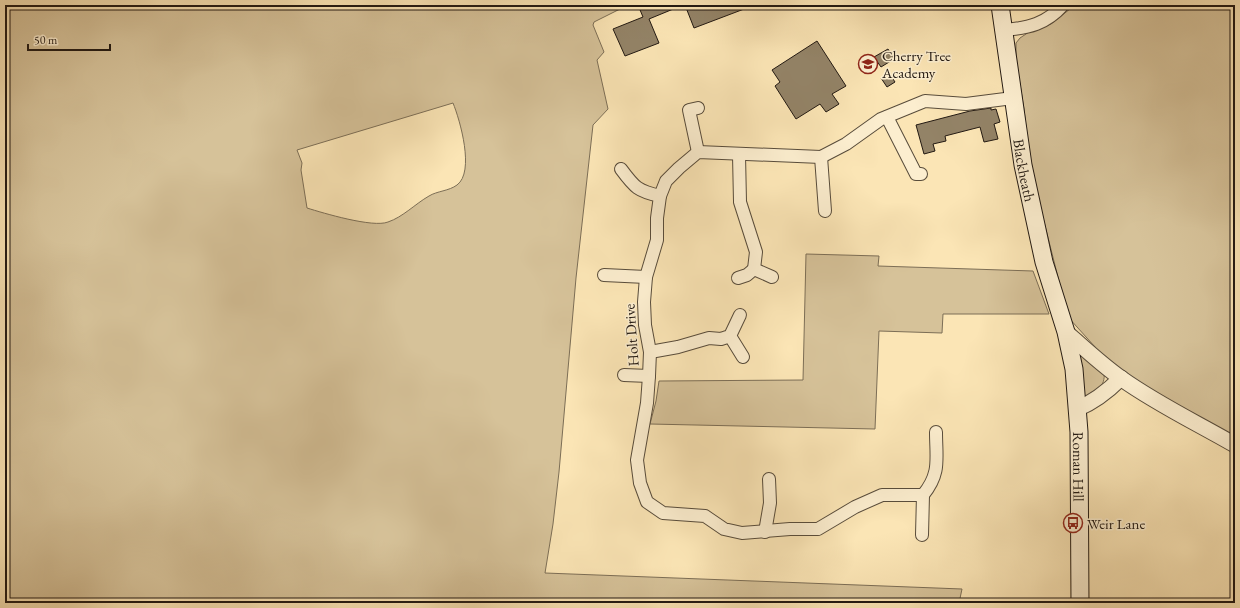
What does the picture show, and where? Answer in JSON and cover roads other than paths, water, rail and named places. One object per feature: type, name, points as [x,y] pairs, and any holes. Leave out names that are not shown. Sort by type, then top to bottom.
[{"type":"main road","name":"Blackheath","points":[[1000,5],[1023,166],[1042,255],[1066,332]]},
{"type":"main road","name":"Roman Hill","points":[[1066,332],[1074,369],[1078,409],[1080,603]]},
{"type":"street","points":[[1004,30],[1023,29],[1033,26],[1048,19],[1064,5]]},
{"type":"street","points":[[698,108],[689,110],[698,152],[739,155],[792,155],[821,157],[846,144],[881,119],[925,102],[966,104],[1013,98]]},
{"type":"street","points":[[888,117],[915,174]]},
{"type":"street","name":"Holt Drive","points":[[698,152],[666,181],[660,196],[657,218],[657,240],[646,277],[644,302],[645,325],[650,352],[649,376],[647,403],[636,460],[640,484],[647,502],[663,513],[705,516],[724,528],[742,533],[790,529],[818,529],[855,507],[882,495],[923,495]]},
{"type":"street","points":[[738,278],[748,275],[754,269],[756,252],[740,202],[739,155]]},
{"type":"street","points":[[821,157],[822,196],[825,211]]},
{"type":"street","points":[[621,169],[630,181],[643,192],[660,196]]},
{"type":"street","points":[[754,269],[772,277]]},
{"type":"street","points":[[604,275],[646,277]]},
{"type":"street","points":[[650,352],[678,347],[709,338],[721,339],[730,336],[740,315]]},
{"type":"street","points":[[1066,332],[1092,355],[1140,391],[1235,445]]},
{"type":"street","points":[[730,336],[743,357]]},
{"type":"street","points":[[624,375],[649,376]]},
{"type":"street","points":[[1078,409],[1090,404],[1110,389],[1121,378]]},
{"type":"street","points":[[922,535],[923,495],[932,484],[937,467],[936,432]]},
{"type":"street","points":[[765,532],[770,503],[769,479]]},
{"type":"place","name":"Cherry Tree Academy","points":[[868,64]]},
{"type":"place","name":"Weir Lane","points":[[1073,523]]}]
